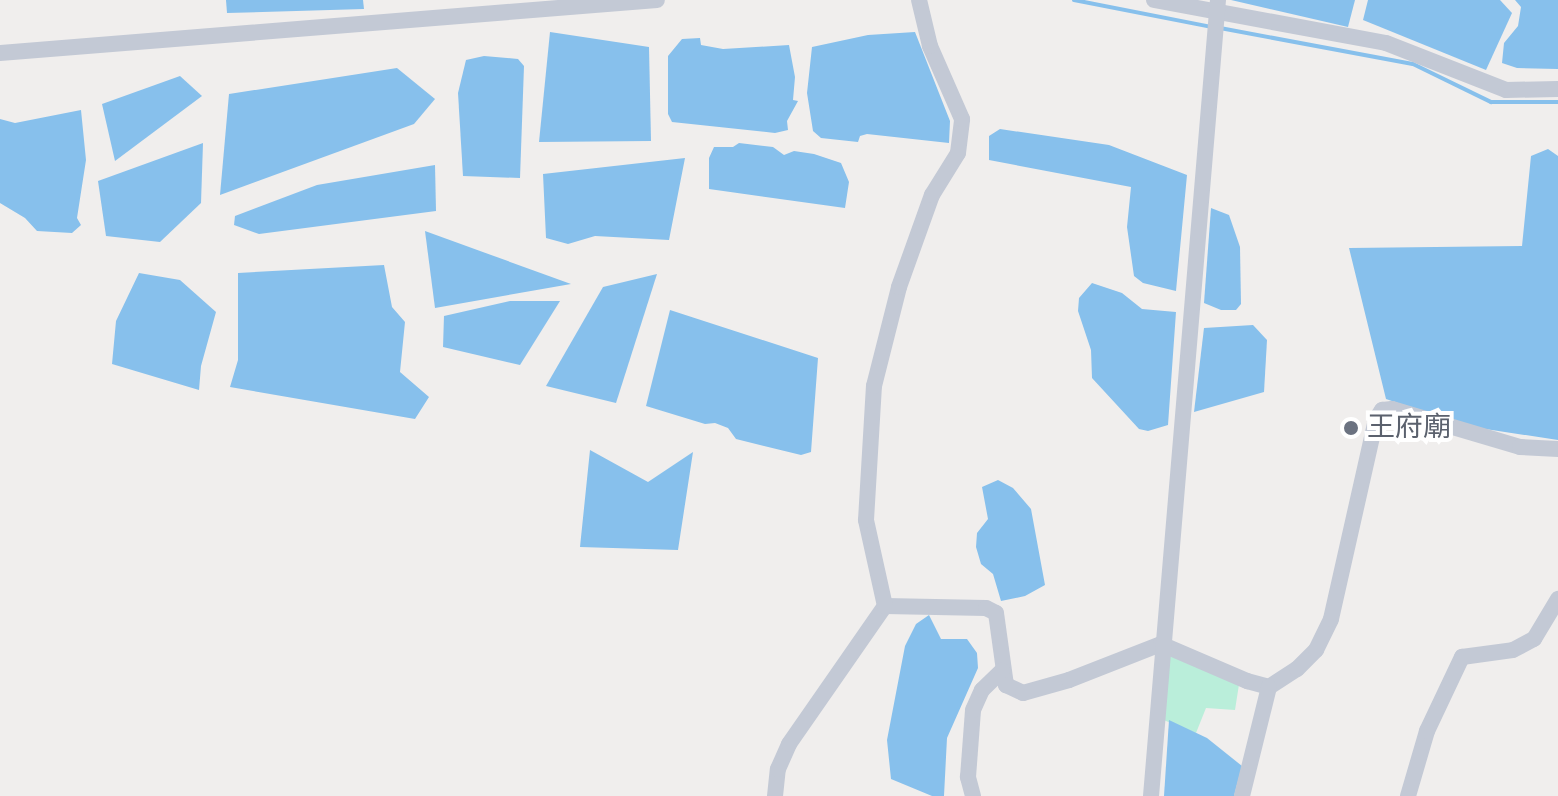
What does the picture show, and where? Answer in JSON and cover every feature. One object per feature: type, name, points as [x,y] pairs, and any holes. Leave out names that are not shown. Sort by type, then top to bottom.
[{"type":"street","points":[[0,53],[657,0]]},
{"type":"street","points":[[775,796],[778,769],[789,744],[885,606],[866,520],[874,386],[899,287],[932,195],[958,153],[962,119],[930,46],[919,0]]},
{"type":"street","points":[[1154,0],[1217,6],[1386,43],[1506,90],[1558,89]]},
{"type":"street","points":[[1151,796],[1161,644],[1217,6]]},
{"type":"street","points":[[1242,796],[1269,687],[1297,669],[1316,650],[1331,619],[1376,419],[1382,410],[1392,409],[1520,447],[1558,449]]},
{"type":"street","points":[[1408,796],[1427,731],[1462,657],[1513,650],[1534,639],[1558,599]]},
{"type":"street","points":[[885,606],[986,608],[996,613],[1006,685],[1023,693],[1069,680],[1161,644],[1247,681],[1269,687]]},
{"type":"street","points":[[973,796],[968,777],[973,710],[982,690],[1002,671]]},
{"type":"green space","points":[[1161,644],[1240,678],[1235,710],[1206,708],[1196,733],[1156,717]]},
{"type":"water","points":[[226,0],[363,0],[364,9],[227,13]]},
{"type":"water","points":[[1231,0],[1355,0],[1348,27]]},
{"type":"water","points":[[1368,0],[1500,0],[1512,13],[1486,70],[1363,20]]},
{"type":"water","points":[[1515,0],[1558,0],[1558,69],[1517,68],[1502,63],[1504,43],[1518,26],[1521,7]]},
{"type":"water","points":[[550,32],[649,47],[651,141],[539,142]]},
{"type":"water","points":[[915,32],[950,121],[949,143],[867,134],[860,136],[858,142],[821,138],[813,131],[807,93],[812,47],[868,35]]},
{"type":"water","points":[[700,38],[701,45],[723,49],[789,45],[795,77],[793,100],[798,101],[787,121],[788,130],[775,133],[672,122],[668,114],[668,56],[682,39]]},
{"type":"water","points":[[484,56],[518,59],[524,66],[520,178],[463,176],[458,93],[466,60]]},
{"type":"water","points":[[397,68],[435,99],[414,124],[220,195],[229,94]]},
{"type":"water","points":[[180,76],[202,96],[115,161],[102,104]]},
{"type":"water","points":[[81,110],[86,160],[77,218],[81,225],[72,233],[37,231],[25,218],[0,203],[0,119],[15,123]]},
{"type":"water","points":[[1000,129],[1109,145],[1187,175],[1176,291],[1143,283],[1134,276],[1127,227],[1131,187],[989,160],[989,136]]},
{"type":"water","points":[[203,143],[201,203],[160,242],[106,236],[98,181]]},
{"type":"water","points":[[739,143],[773,147],[784,155],[794,151],[814,154],[841,163],[849,182],[845,208],[709,189],[709,158],[714,147],[733,147]]},
{"type":"water","points":[[1548,149],[1558,156],[1558,440],[1466,426],[1386,399],[1349,248],[1522,246],[1531,156]]},
{"type":"water","points":[[685,158],[669,240],[595,236],[568,244],[546,238],[543,174]]},
{"type":"water","points":[[435,165],[436,211],[259,234],[234,225],[235,216],[317,185]]},
{"type":"water","points":[[1211,208],[1229,215],[1240,247],[1241,304],[1236,310],[1221,310],[1204,303]]},
{"type":"water","points":[[425,231],[571,284],[435,308]]},
{"type":"water","points":[[384,265],[392,307],[405,322],[400,372],[429,397],[415,419],[230,387],[238,360],[238,273]]},
{"type":"water","points":[[139,273],[180,280],[216,312],[201,366],[199,390],[112,364],[116,321]]},
{"type":"water","points":[[657,274],[616,403],[546,386],[603,287]]},
{"type":"water","points":[[1092,283],[1122,293],[1142,309],[1176,312],[1168,425],[1148,431],[1139,429],[1092,378],[1091,350],[1078,311],[1079,298]]},
{"type":"water","points":[[510,301],[560,301],[520,365],[443,347],[444,316]]},
{"type":"water","points":[[670,310],[818,358],[811,452],[801,455],[736,439],[728,428],[715,423],[705,424],[646,406]]},
{"type":"water","points":[[1253,325],[1267,340],[1264,392],[1194,412],[1204,328]]},
{"type":"water","points":[[590,450],[648,482],[693,452],[678,550],[580,547]]},
{"type":"water","points":[[998,480],[1013,488],[1031,509],[1045,585],[1025,596],[1001,601],[993,574],[981,564],[976,547],[977,533],[988,519],[982,487]]},
{"type":"water","points":[[929,615],[941,639],[967,639],[977,653],[978,668],[947,738],[944,796],[932,796],[891,779],[887,740],[905,646],[916,624]]},
{"type":"water","points":[[1169,720],[1207,738],[1242,766],[1234,796],[1164,796]]},
{"type":"waterway","points":[[1074,0],[1212,27]]},
{"type":"waterway","points":[[1220,28],[1413,64],[1491,102],[1558,102]]},
{"type":"place","name":"王府廟","points":[[1351,428]]}]
